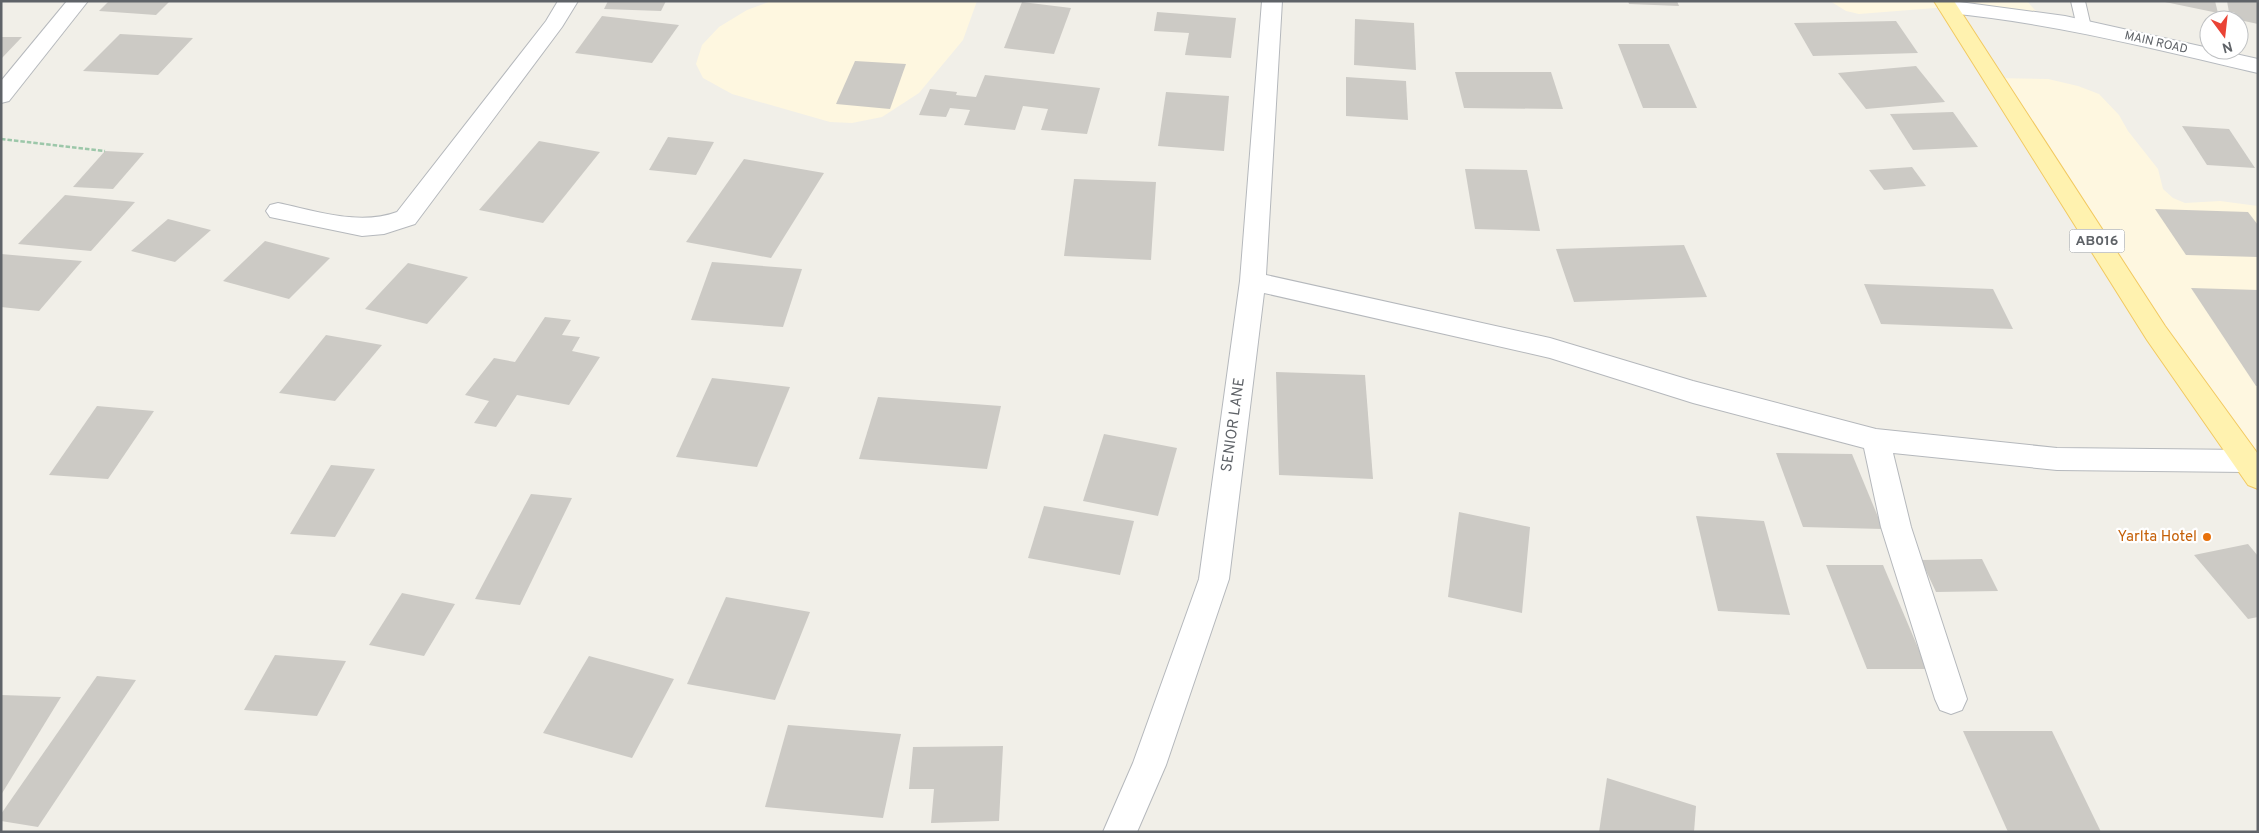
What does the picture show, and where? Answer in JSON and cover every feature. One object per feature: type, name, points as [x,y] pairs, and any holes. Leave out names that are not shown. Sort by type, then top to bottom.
[{"type":"main road","name":"AB016","points":[[1946,4],[2156,333],[2252,469]]},
{"type":"street","points":[[1,96],[78,1]]},
{"type":"street","points":[[278,211],[362,228],[384,226],[406,218],[555,23],[568,1]]},
{"type":"street","name":"SENIOR LANE","points":[[1120,832],[1149,765],[1214,579],[1253,281],[1272,1]]},
{"type":"street","name":"MAIN ROAD","points":[[1946,4],[2084,27],[2258,66]]},
{"type":"street","points":[[1253,281],[1550,348],[1693,392],[1876,440],[2057,459],[2252,469]]},
{"type":"street","points":[[1876,440],[1896,527],[1951,699]]},
{"type":"lane","points":[[2078,1],[2084,27]]},
{"type":"path","points":[[1,139],[105,151]]},
{"type":"shaded area","points":[[771,1],[977,1],[963,40],[919,93],[882,117],[852,123],[830,122],[732,94],[703,78],[696,64],[702,45],[719,27],[747,10]]},
{"type":"shaded area","points":[[1830,1],[2027,1],[2043,19],[1948,7],[1859,14],[1846,11]]},
{"type":"shaded area","points":[[1994,78],[2048,79],[2078,86],[2099,94],[2119,115],[2128,131],[2158,169],[2163,189],[2173,198],[2185,203],[2220,201],[2258,206],[2258,477]]},
{"type":"building","points":[[109,1],[170,1],[156,15],[99,11]]},
{"type":"building","points":[[608,1],[666,1],[661,11],[604,9]]},
{"type":"building","points":[[1628,1],[1677,1],[1679,6],[1629,4]]},
{"type":"building","points":[[2215,1],[2217,10],[2204,10],[2165,2]]},
{"type":"building","points":[[2227,1],[2258,1],[2258,24],[2249,22],[2249,10],[2229,10]]},
{"type":"building","points":[[1022,2],[1071,8],[1054,54],[1004,48]]},
{"type":"building","points":[[1157,12],[1236,18],[1231,58],[1185,55],[1189,33],[1154,31]]},
{"type":"building","points":[[602,16],[679,25],[652,63],[575,53]]},
{"type":"building","points":[[1355,19],[1414,23],[1416,70],[1354,65]]},
{"type":"building","points":[[1896,21],[1918,53],[1813,56],[1794,23]]},
{"type":"building","points":[[120,34],[193,38],[158,75],[83,71]]},
{"type":"building","points":[[1,37],[22,37],[1,59]]},
{"type":"building","points":[[1618,44],[1669,44],[1697,108],[1643,108]]},
{"type":"building","points":[[855,61],[906,64],[890,109],[836,104]]},
{"type":"building","points":[[1916,66],[1945,102],[1866,109],[1838,73]]},
{"type":"building","points":[[1455,72],[1551,72],[1563,109],[1464,108]]},
{"type":"building","points":[[985,75],[1100,88],[1087,134],[1041,130],[1048,109],[1023,106],[1015,130],[964,125],[970,110],[950,108],[946,117],[919,115],[930,89],[957,92],[956,95],[976,97]]},
{"type":"building","points":[[1346,77],[1406,81],[1408,120],[1346,116]]},
{"type":"building","points":[[1166,92],[1229,96],[1224,151],[1158,146]]},
{"type":"building","points":[[1953,112],[1978,147],[1913,150],[1890,114]]},
{"type":"building","points":[[2182,126],[2229,129],[2255,168],[2207,165]]},
{"type":"building","points":[[668,137],[714,142],[696,175],[649,170]]},
{"type":"building","points":[[539,141],[600,152],[543,223],[479,210]]},
{"type":"building","points":[[105,151],[144,153],[113,189],[73,187]]},
{"type":"building","points":[[744,159],[824,173],[771,258],[686,242]]},
{"type":"building","points":[[1912,167],[1926,186],[1884,190],[1869,170]]},
{"type":"building","points":[[1465,169],[1527,170],[1540,231],[1475,229]]},
{"type":"building","points":[[1074,179],[1156,182],[1151,260],[1064,256]]},
{"type":"building","points":[[65,195],[135,202],[91,251],[18,244]]},
{"type":"building","points":[[2155,209],[2248,212],[2258,225],[2258,257],[2186,255]]},
{"type":"building","points":[[168,219],[211,230],[175,262],[131,251]]},
{"type":"building","points":[[265,241],[330,258],[289,299],[223,281]]},
{"type":"building","points":[[1684,245],[1707,297],[1574,302],[1556,249]]},
{"type":"building","points":[[1,254],[82,261],[39,311],[1,307]]},
{"type":"building","points":[[712,262],[802,269],[783,327],[691,320]]},
{"type":"building","points":[[408,263],[468,277],[427,324],[365,309]]},
{"type":"building","points":[[1864,284],[1993,289],[2013,329],[1881,324]]},
{"type":"building","points":[[2191,288],[2258,290],[2258,386],[2256,386]]},
{"type":"building","points":[[545,317],[571,320],[562,335],[580,337],[572,351],[600,357],[569,405],[517,395],[496,427],[474,423],[489,401],[465,395],[494,358],[515,362]]},
{"type":"building","points":[[326,335],[382,345],[335,401],[279,393]]},
{"type":"building","points":[[1276,372],[1365,375],[1373,479],[1279,475]]},
{"type":"building","points":[[712,378],[790,387],[757,467],[676,457]]},
{"type":"building","points":[[878,397],[1001,406],[987,469],[859,459]]},
{"type":"building","points":[[97,406],[154,411],[108,479],[49,475]]},
{"type":"building","points":[[1104,434],[1177,448],[1158,516],[1083,501]]},
{"type":"building","points":[[1776,453],[1852,454],[1883,529],[1803,527]]},
{"type":"building","points":[[331,465],[375,469],[335,537],[290,534]]},
{"type":"building","points":[[531,494],[572,498],[520,605],[475,599]]},
{"type":"building","points":[[1044,506],[1134,521],[1120,575],[1028,558]]},
{"type":"building","points":[[1459,512],[1530,527],[1522,613],[1448,597]]},
{"type":"building","points":[[1696,516],[1764,521],[1790,615],[1718,611]]},
{"type":"building","points":[[2248,544],[2258,556],[2258,617],[2248,619],[2194,555]]},
{"type":"building","points":[[1982,559],[1998,591],[1936,592],[1921,560]]},
{"type":"building","points":[[1826,565],[1883,565],[1927,669],[1867,669]]},
{"type":"building","points":[[402,593],[455,604],[424,656],[369,645]]},
{"type":"building","points":[[726,597],[810,612],[775,700],[687,684]]},
{"type":"building","points":[[275,655],[346,661],[317,716],[244,710]]},
{"type":"building","points":[[589,656],[674,679],[632,758],[543,733]]},
{"type":"building","points":[[97,676],[136,680],[38,827],[1,821],[1,814]]},
{"type":"building","points":[[1,695],[61,697],[1,795]]},
{"type":"building","points":[[788,725],[901,734],[883,818],[765,807]]},
{"type":"building","points":[[1963,731],[2052,731],[2101,832],[2008,832]]},
{"type":"building","points":[[1003,746],[999,821],[931,823],[934,789],[909,789],[913,747]]},
{"type":"building","points":[[1607,778],[1696,806],[1694,832],[1599,832]]},
{"type":"place","name":"Yarlta Hotel","points":[[2207,537]]}]
